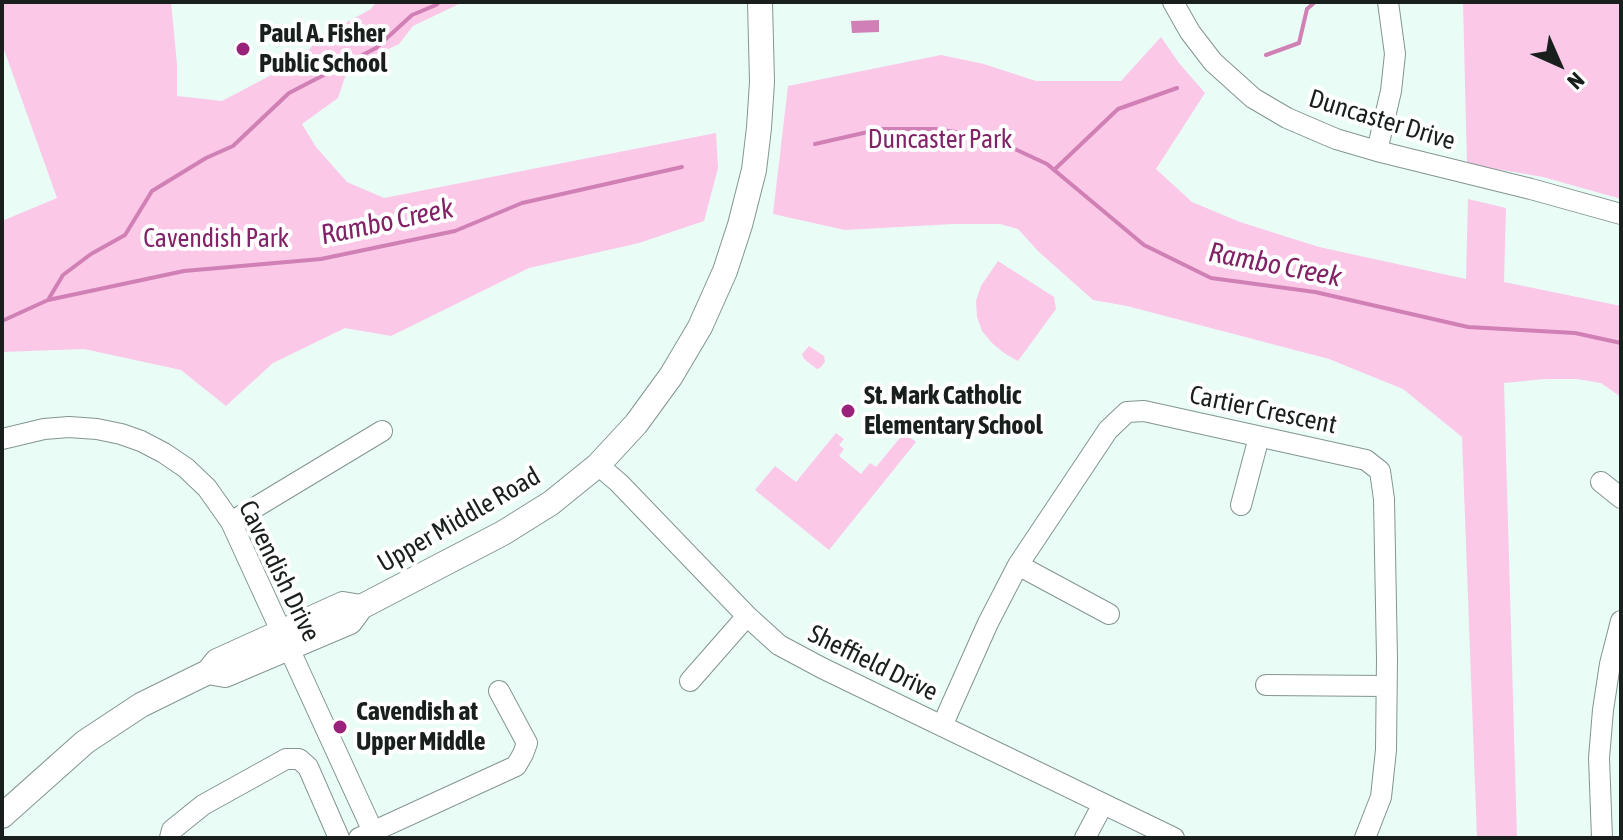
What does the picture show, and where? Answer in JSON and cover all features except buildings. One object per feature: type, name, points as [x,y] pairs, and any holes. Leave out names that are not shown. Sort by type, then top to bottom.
[{"type":"main road","name":"Upper Middle Road","points":[[2,816],[85,742],[141,705],[208,672],[225,675],[285,640],[350,622],[361,607],[503,533],[551,503],[598,465],[636,424],[671,376],[700,327],[725,271],[754,170],[762,82],[760,2]]},
{"type":"street","name":"Duncaster Drive","points":[[1173,2],[1190,32],[1213,62],[1253,98],[1287,118],[1336,139],[1377,151],[1621,214]]},
{"type":"street","points":[[1377,151],[1391,91],[1395,54],[1388,2]]},
{"type":"street","name":"Cartier Crescent","points":[[942,726],[1018,565],[1108,430],[1127,412],[1144,411],[1366,460],[1380,471],[1384,499],[1387,659],[1386,750],[1381,797],[1365,838]]},
{"type":"street","name":"Cavendish Drive","points":[[2,439],[44,429],[97,429],[141,441],[164,453],[207,488],[231,522],[369,836]]},
{"type":"street","points":[[231,522],[382,431]]},
{"type":"street","points":[[1241,505],[1259,437]]},
{"type":"street","name":"Sheffield Drive","points":[[598,465],[779,645],[1174,838]]},
{"type":"street","points":[[1601,482],[1621,498]]},
{"type":"street","points":[[1018,565],[1109,614]]},
{"type":"street","points":[[690,681],[747,616]]},
{"type":"street","points":[[1602,838],[1599,758],[1603,710],[1621,621]]},
{"type":"street","points":[[1266,685],[1386,686]]},
{"type":"street","points":[[369,836],[516,766],[527,743],[499,691]]},
{"type":"street","points":[[170,838],[172,830],[203,805],[286,759],[299,759],[308,767],[339,838]]},
{"type":"street","points":[[1085,838],[1103,804]]},
{"type":"green space","name":"Cavendish Park","points":[[2,2],[171,2],[177,96],[222,101],[298,61],[322,36],[371,9],[376,2],[463,2],[413,26],[399,44],[368,59],[345,77],[338,98],[302,124],[316,147],[347,182],[384,198],[716,133],[718,168],[704,221],[639,243],[529,268],[391,336],[345,328],[273,363],[226,406],[181,370],[84,349],[2,352],[2,221],[57,198],[2,44]]},
{"type":"green space","points":[[1463,2],[1621,2],[1621,199],[1543,177],[1467,164]]},
{"type":"green space","name":"Duncaster Park","points":[[1161,37],[1205,93],[1156,169],[1192,202],[1240,222],[1319,247],[1466,279],[1468,199],[1506,208],[1504,282],[1621,306],[1621,397],[1601,383],[1577,379],[1504,383],[1517,838],[1477,838],[1462,437],[1403,389],[1329,359],[1127,306],[1093,300],[1018,229],[1000,224],[953,224],[845,230],[773,214],[788,86],[941,55],[984,64],[1036,81],[1121,81]]},
{"type":"green space","points":[[998,261],[1054,297],[1056,309],[1018,361],[992,343],[982,331],[977,317],[976,301],[981,286]]},
{"type":"green space","points":[[809,346],[824,356],[825,362],[820,368],[804,359],[802,354]]},
{"type":"green space","points":[[836,433],[844,439],[839,445],[844,449],[839,456],[861,474],[870,463],[876,467],[904,433],[916,442],[829,550],[755,490],[775,466],[796,482]]},
{"type":"shaded area","points":[[879,20],[879,32],[852,33],[851,21]]},
{"type":"waterway","points":[[48,300],[63,275],[91,254],[125,235],[152,191],[206,158],[233,146],[289,93],[376,48],[412,15],[439,2]]},
{"type":"waterway","points":[[1266,55],[1299,43],[1307,9],[1315,2]]},
{"type":"waterway","points":[[1054,170],[1118,109],[1177,88]]},
{"type":"waterway","name":"Rambo Creek","points":[[815,144],[881,129],[935,129],[989,137],[1047,164],[1144,245],[1211,278],[1315,292],[1468,327],[1575,333],[1621,343]]},
{"type":"waterway","name":"Rambo Creek","points":[[2,321],[48,300],[184,271],[321,259],[455,231],[522,203],[682,167]]},
{"type":"place","name":"Paul A. Fisher Public School","points":[[243,49]]},
{"type":"place","name":"St. Mark Catholic Elementary School","points":[[848,411]]},
{"type":"place","name":"Cavendish at Upper Middle","points":[[340,727]]}]
